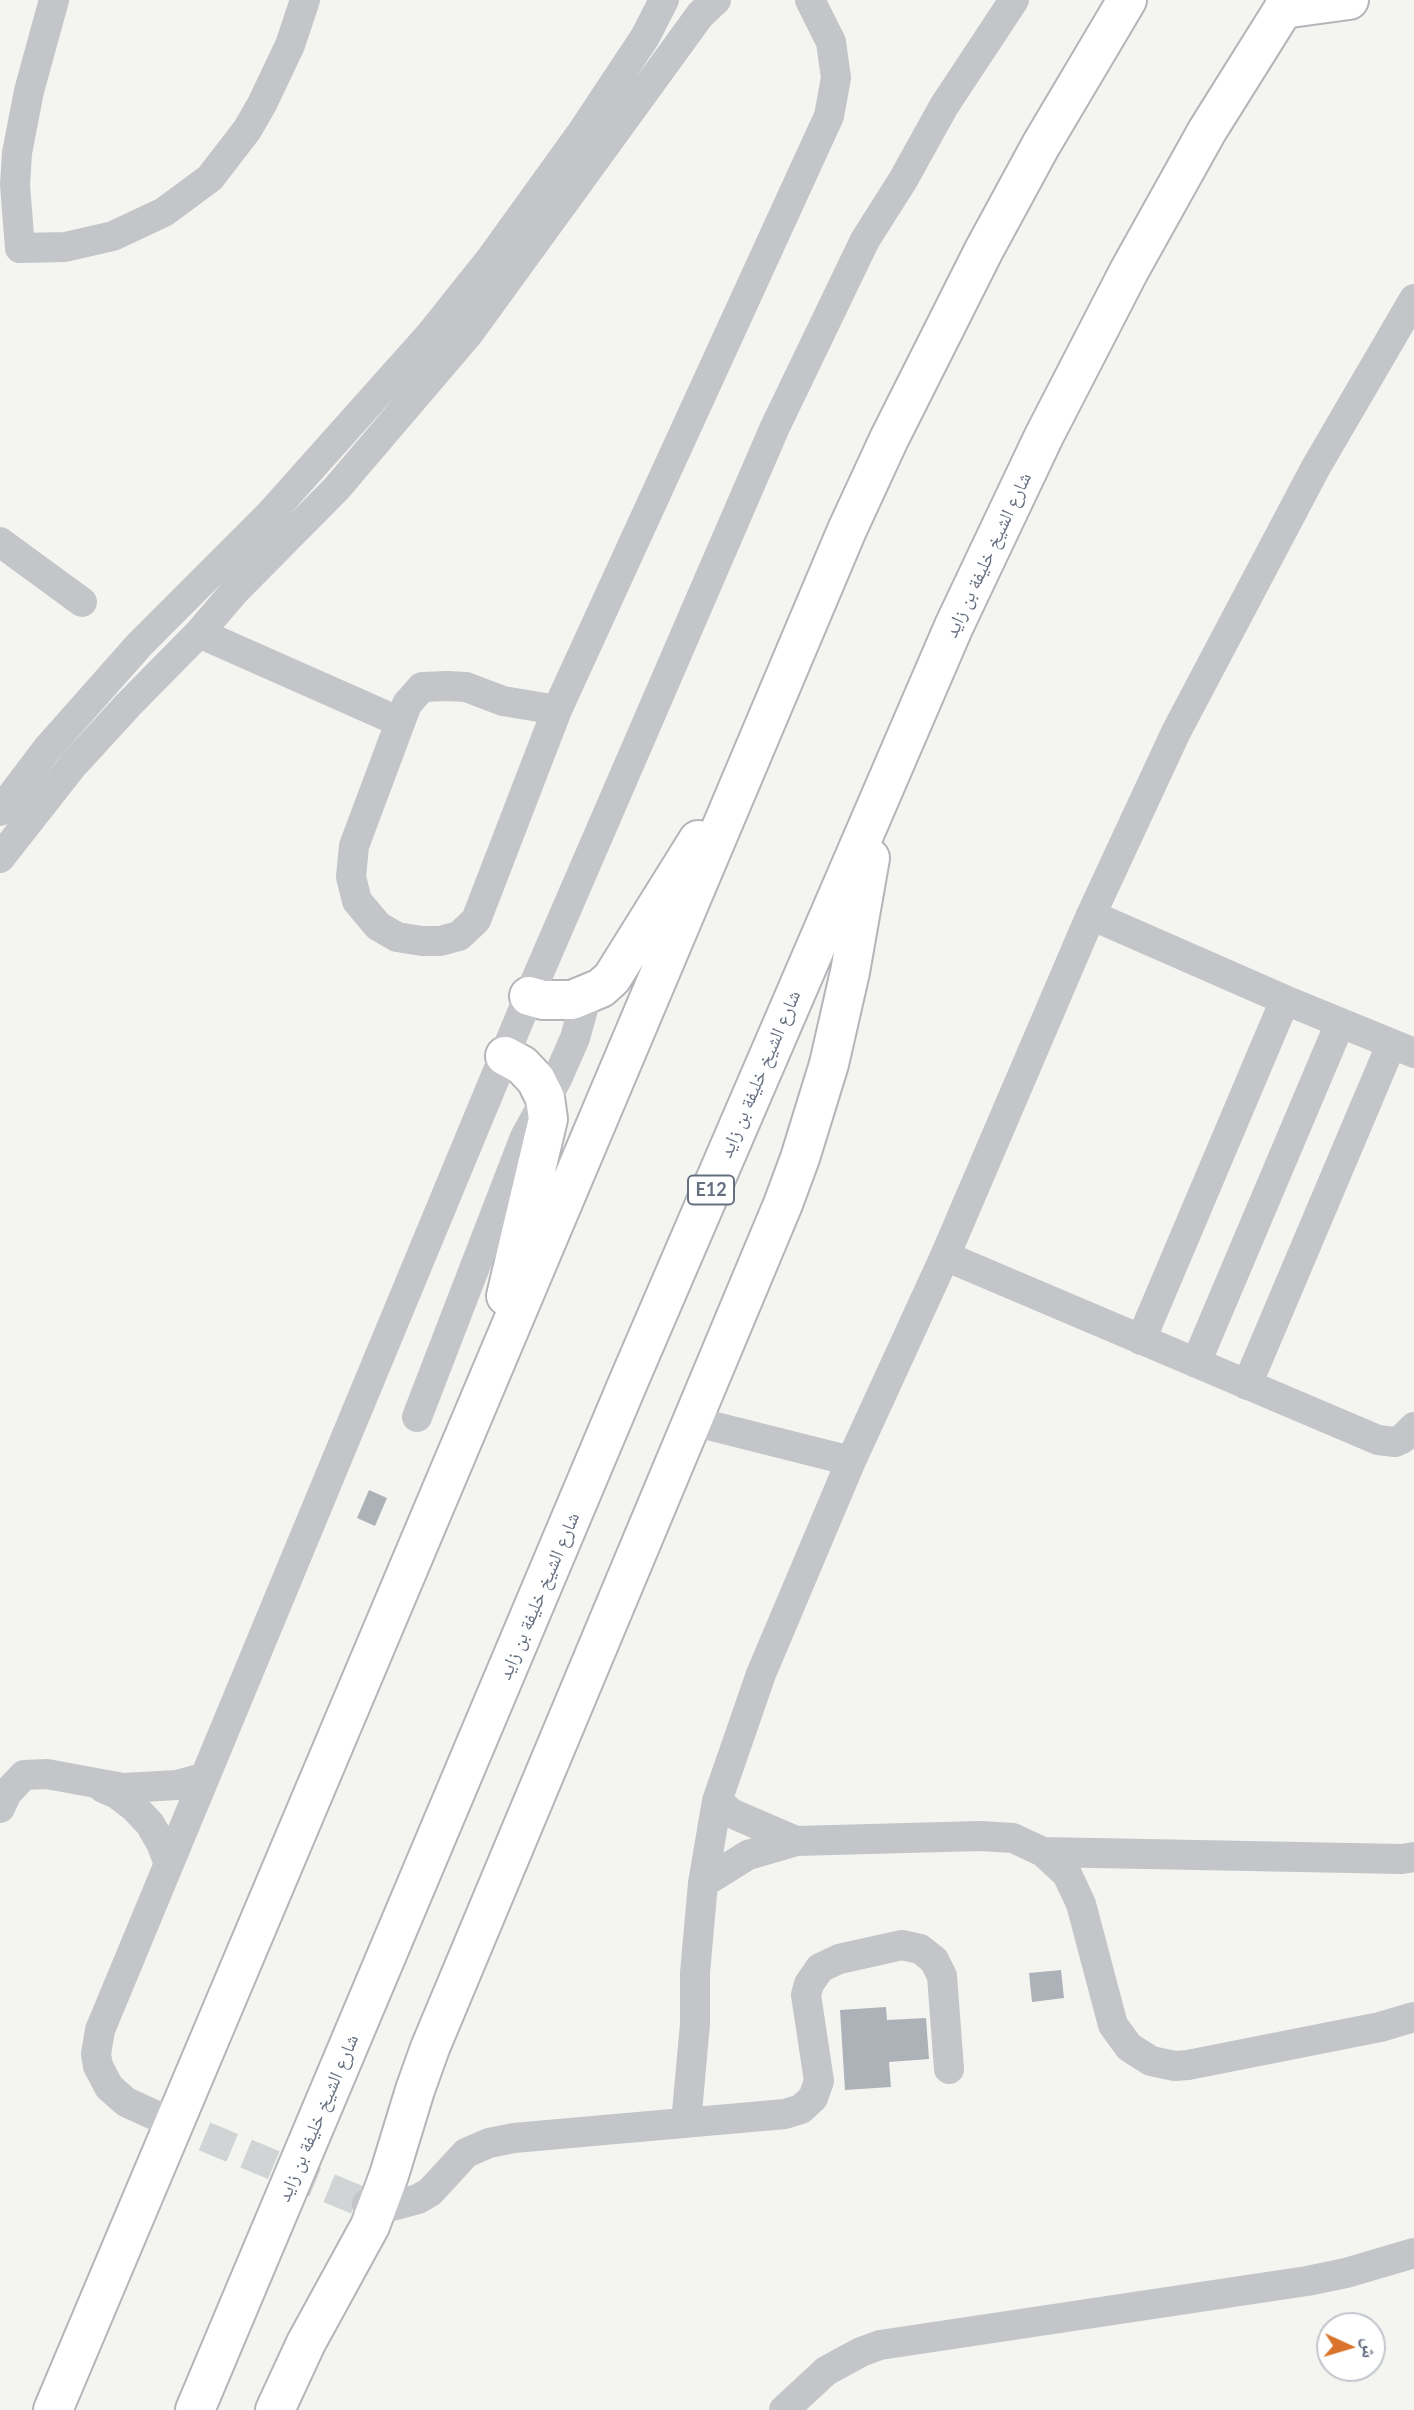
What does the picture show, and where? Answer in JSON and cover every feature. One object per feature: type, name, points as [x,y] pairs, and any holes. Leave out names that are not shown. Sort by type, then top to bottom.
[{"type":"highway","points":[[53,2410],[847,530],[935,344],[1041,145],[1127,0]]},
{"type":"highway","points":[[1286,4],[1349,0]]},
{"type":"highway","name":"شارع الشيخ خليفة بن زايد","points":[[195,2410],[630,1378],[960,614],[1056,413],[1167,200],[1286,4]]},
{"type":"highway","points":[[529,996],[559,1002],[587,995],[601,988],[621,966],[671,881],[740,786]]},
{"type":"highway","points":[[275,2410],[306,2343],[358,2250],[430,2048],[783,1204],[815,1111],[850,972],[879,799]]},
{"type":"highway","points":[[494,1367],[514,1257],[547,1129],[545,1098],[530,1072],[505,1056]]},
{"type":"street","points":[[54,0],[27,101],[17,153],[15,185],[20,248],[65,247],[113,236],[164,212],[210,178],[241,138],[262,104],[290,45],[305,0]]},
{"type":"street","points":[[0,811],[47,749],[140,644],[271,513],[429,336],[492,257],[582,132],[645,37],[664,0]]},
{"type":"street","points":[[0,858],[73,765],[199,633],[235,591],[336,489],[469,332],[700,15],[716,0]]},
{"type":"street","points":[[163,2119],[117,2095],[103,2077],[96,2054],[100,2030],[529,996],[775,427],[864,240],[903,180],[944,106],[1014,0]]},
{"type":"street","points":[[556,710],[503,701],[466,687],[422,687],[407,704],[354,846],[351,877],[357,901],[378,926],[397,937],[439,941],[459,936],[476,920],[556,710],[829,116],[836,78],[831,43],[806,3]]},
{"type":"street","points":[[686,2123],[703,1883],[717,1801],[761,1674],[850,1461],[945,1256],[1091,915],[1176,732],[1229,627],[1350,406],[1414,299]]},
{"type":"street","points":[[0,542],[82,603]]},
{"type":"street","points":[[199,633],[400,722]]},
{"type":"street","points":[[1091,915],[1403,1049],[1247,1385]]},
{"type":"street","points":[[417,1417],[525,1137],[575,1038],[587,995]]},
{"type":"street","points":[[1141,1340],[1284,1000]]},
{"type":"street","points":[[1196,1363],[1340,1023]]},
{"type":"street","points":[[945,1256],[1386,1442],[1402,1439],[1414,1427]]},
{"type":"street","points":[[692,1421],[850,1461]]},
{"type":"street","points":[[0,1808],[7,1793],[24,1776],[47,1774],[96,1784],[150,1788],[203,1778]]},
{"type":"street","points":[[96,1784],[117,1794],[150,1824],[169,1864]]},
{"type":"street","points":[[717,1801],[732,1813],[796,1841]]},
{"type":"street","points":[[703,1883],[748,1855],[796,1841],[996,1836],[1028,1843],[1061,1868],[1075,1889],[1113,2025],[1129,2047],[1151,2061],[1175,2066],[1188,2065],[1370,2029],[1414,2017]]},
{"type":"street","points":[[1043,1852],[1402,1859],[1414,1857]]},
{"type":"street","points":[[372,2205],[392,2206],[418,2199],[430,2192],[467,2154],[489,2143],[514,2138],[785,2114],[801,2109],[817,2090],[819,2081],[806,2005],[806,1995],[814,1975],[828,1962],[893,1946],[920,1949],[934,1960],[939,1968],[943,1986],[949,2070]]},
{"type":"street","points":[[784,2410],[826,2371],[880,2345],[1307,2281],[1346,2273],[1414,2253]]},
{"type":"building","points":[[369,1490],[387,1498],[375,1526],[357,1518]]},
{"type":"building","points":[[1061,1970],[1064,1998],[1032,2002],[1029,1973]]},
{"type":"building","points":[[886,2007],[887,2020],[926,2018],[929,2059],[889,2062],[891,2087],[845,2090],[840,2010]]},
{"type":"tunnel","points":[[163,2119],[367,2204]]}]
